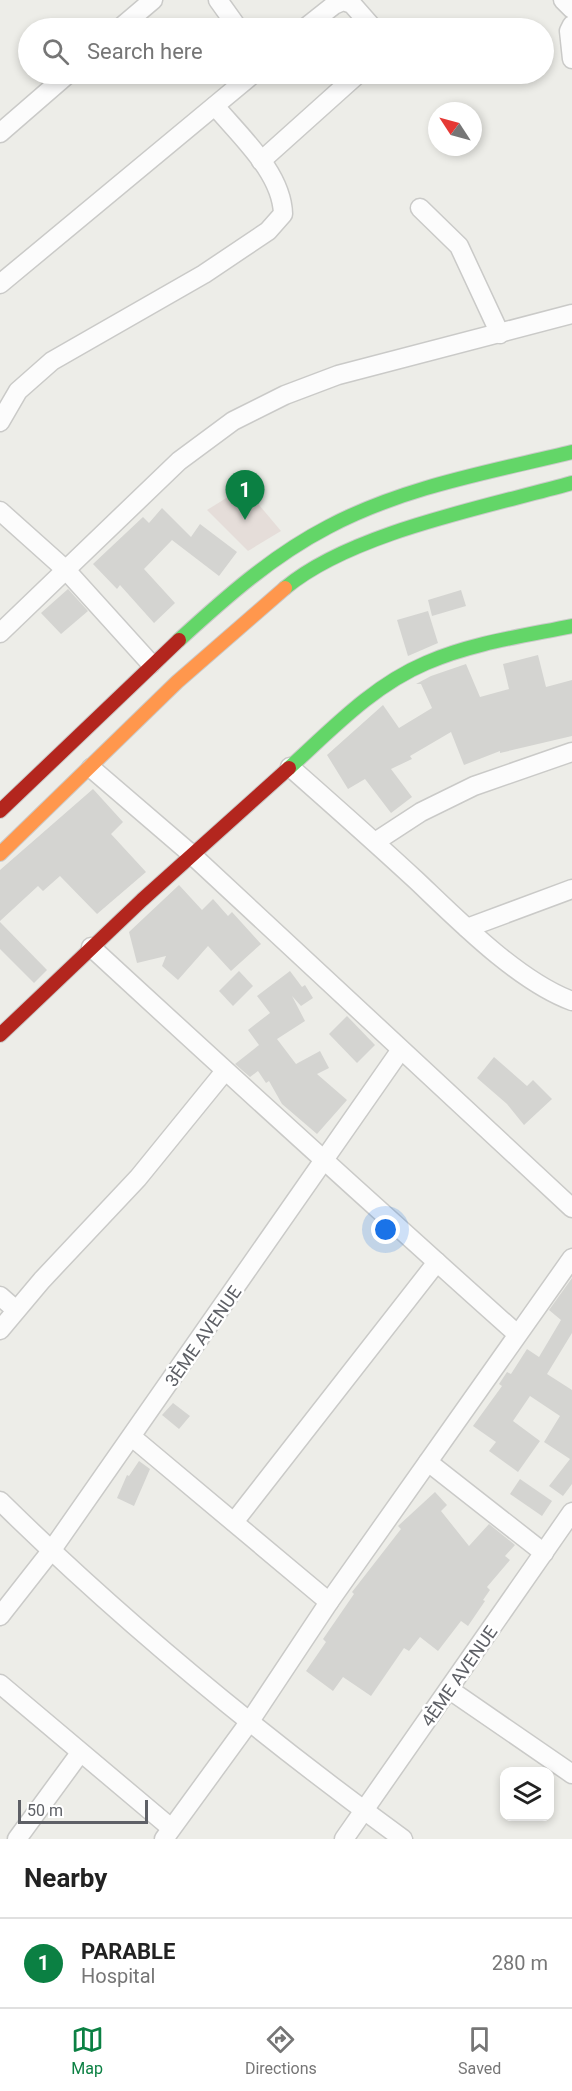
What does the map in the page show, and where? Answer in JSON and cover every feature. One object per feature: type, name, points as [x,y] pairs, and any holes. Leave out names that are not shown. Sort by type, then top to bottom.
[{"type":"street","points":[[132,18],[153,0]]},
{"type":"street","points":[[218,0],[231,18]]},
{"type":"street","points":[[563,0],[572,9]]},
{"type":"street","points":[[317,18],[334,4],[343,1],[352,4],[364,18]]},
{"type":"street","points":[[572,25],[569,32],[572,59]]},
{"type":"street","points":[[0,133],[56,84]]},
{"type":"street","points":[[0,284],[241,84]]},
{"type":"street","points":[[261,161],[347,84]]},
{"type":"street","points":[[0,422],[18,391],[52,361],[204,274],[268,231],[283,214],[283,197],[261,161],[215,106]]},
{"type":"street","points":[[420,208],[459,246],[500,334]]},
{"type":"street","points":[[0,633],[179,461],[233,421],[285,395],[338,375],[572,314]]},
{"type":"street","points":[[0,811],[152,664],[228,596],[282,553],[330,525],[404,496],[572,452]]},
{"type":"street","points":[[0,854],[218,645],[293,581],[345,551],[415,527],[572,483]]},
{"type":"street","points":[[0,511],[66,570],[152,664]]},
{"type":"street","points":[[0,1035],[190,853],[290,767],[352,708],[407,672],[451,655],[572,626]]},
{"type":"street","points":[[375,842],[421,812],[474,786],[572,752]]},
{"type":"street","points":[[290,767],[467,928],[531,978],[558,996],[572,1001]]},
{"type":"street","points":[[91,768],[190,853],[400,1051],[572,1208]]},
{"type":"street","points":[[467,928],[572,889]]},
{"type":"street","points":[[91,947],[225,1071],[274,1113],[323,1162],[517,1334]]},
{"type":"street","name":"3ÈME AVENUE","points":[[0,1616],[51,1551],[132,1437],[400,1051]]},
{"type":"street","points":[[0,1330],[138,1178],[225,1071]]},
{"type":"street","points":[[0,1684],[80,1753],[168,1834],[250,1721],[329,1602],[572,1258]]},
{"type":"street","points":[[234,1522],[437,1262]]},
{"type":"street","points":[[0,1296],[16,1310]]},
{"type":"street","points":[[132,1437],[329,1602]]},
{"type":"street","points":[[428,1462],[544,1553]]},
{"type":"street","points":[[0,1501],[51,1551],[128,1620],[250,1721],[403,1839]]},
{"type":"street","name":"4ÈME AVENUE","points":[[344,1839],[572,1512]]},
{"type":"street","points":[[450,1690],[569,1766]]},
{"type":"street","points":[[17,1839],[80,1753]]},
{"type":"shaded area","points":[[244,487],[281,531],[248,551],[207,510]]},
{"type":"building","points":[[162,508],[191,537],[200,524],[237,552],[219,576],[172,540],[144,569],[175,603],[154,623],[120,585],[117,589],[93,564],[143,517],[149,523]]},
{"type":"building","points":[[68,589],[88,611],[61,634],[41,613]]},
{"type":"building","points":[[461,590],[466,606],[432,616],[428,600]]},
{"type":"building","points":[[428,611],[438,643],[408,656],[397,620]]},
{"type":"building","points":[[538,655],[546,687],[572,680],[572,736],[500,753],[500,751],[464,765],[451,732],[410,756],[412,759],[391,769],[412,797],[391,813],[365,779],[348,789],[327,755],[383,705],[399,728],[432,708],[421,684],[416,684],[431,676],[466,664],[480,697],[509,689],[503,664]]},
{"type":"building","points":[[93,789],[123,822],[111,834],[146,872],[97,914],[60,876],[43,891],[38,886],[0,921],[0,870]]},
{"type":"building","points":[[179,885],[202,910],[213,899],[228,916],[232,912],[261,944],[231,971],[208,946],[178,980],[162,966],[166,956],[137,963],[129,932]]},
{"type":"building","points":[[0,922],[47,970],[34,983],[0,949]]},
{"type":"building","points":[[239,971],[253,986],[233,1006],[219,991]]},
{"type":"building","points":[[290,971],[302,987],[305,985],[313,998],[301,1006],[292,996],[305,1021],[277,1039],[296,1064],[320,1051],[329,1068],[317,1074],[347,1100],[317,1134],[282,1104],[269,1081],[266,1083],[258,1071],[250,1077],[235,1064],[259,1045],[248,1030],[270,1013],[257,996]]},
{"type":"building","points":[[347,1016],[375,1045],[357,1063],[329,1034]]},
{"type":"building","points":[[494,1057],[527,1086],[533,1080],[552,1099],[524,1125],[507,1104],[477,1078]]},
{"type":"building","points":[[572,1278],[572,1333],[547,1374],[572,1390],[572,1484],[563,1496],[549,1486],[570,1459],[544,1442],[560,1416],[530,1396],[513,1421],[540,1441],[518,1472],[489,1451],[496,1442],[473,1426],[502,1386],[499,1384],[507,1372],[511,1374],[527,1349],[539,1357],[561,1320],[549,1310]]},
{"type":"building","points":[[173,1403],[190,1416],[179,1429],[162,1415]]},
{"type":"building","points":[[139,1461],[150,1469],[134,1506],[117,1498],[127,1475],[129,1476]]},
{"type":"building","points":[[520,1479],[552,1501],[542,1516],[510,1494]]},
{"type":"building","points":[[435,1492],[447,1505],[441,1511],[469,1546],[489,1524],[515,1545],[505,1556],[510,1560],[487,1587],[490,1590],[483,1600],[485,1601],[468,1626],[461,1621],[438,1651],[420,1637],[409,1651],[404,1648],[371,1696],[343,1677],[333,1691],[306,1671],[326,1642],[323,1639],[354,1594],[352,1592],[401,1529],[398,1526]]},
{"type":"traffic: fast","points":[[179,640],[268,564],[307,538],[357,513],[386,501],[447,482],[572,452]]},
{"type":"traffic: fast","points":[[285,588],[313,568],[383,536],[572,483]]},
{"type":"traffic: fast","points":[[289,768],[370,696],[406,673],[461,650],[572,626]]},
{"type":"traffic: slow","points":[[0,854],[177,682],[285,588]]},
{"type":"traffic: jam","points":[[0,811],[179,640]]},
{"type":"traffic: jam","points":[[0,1035],[142,900],[289,768]]},
{"type":"place","name":"PARABLE","points":[[245,520]]}]
